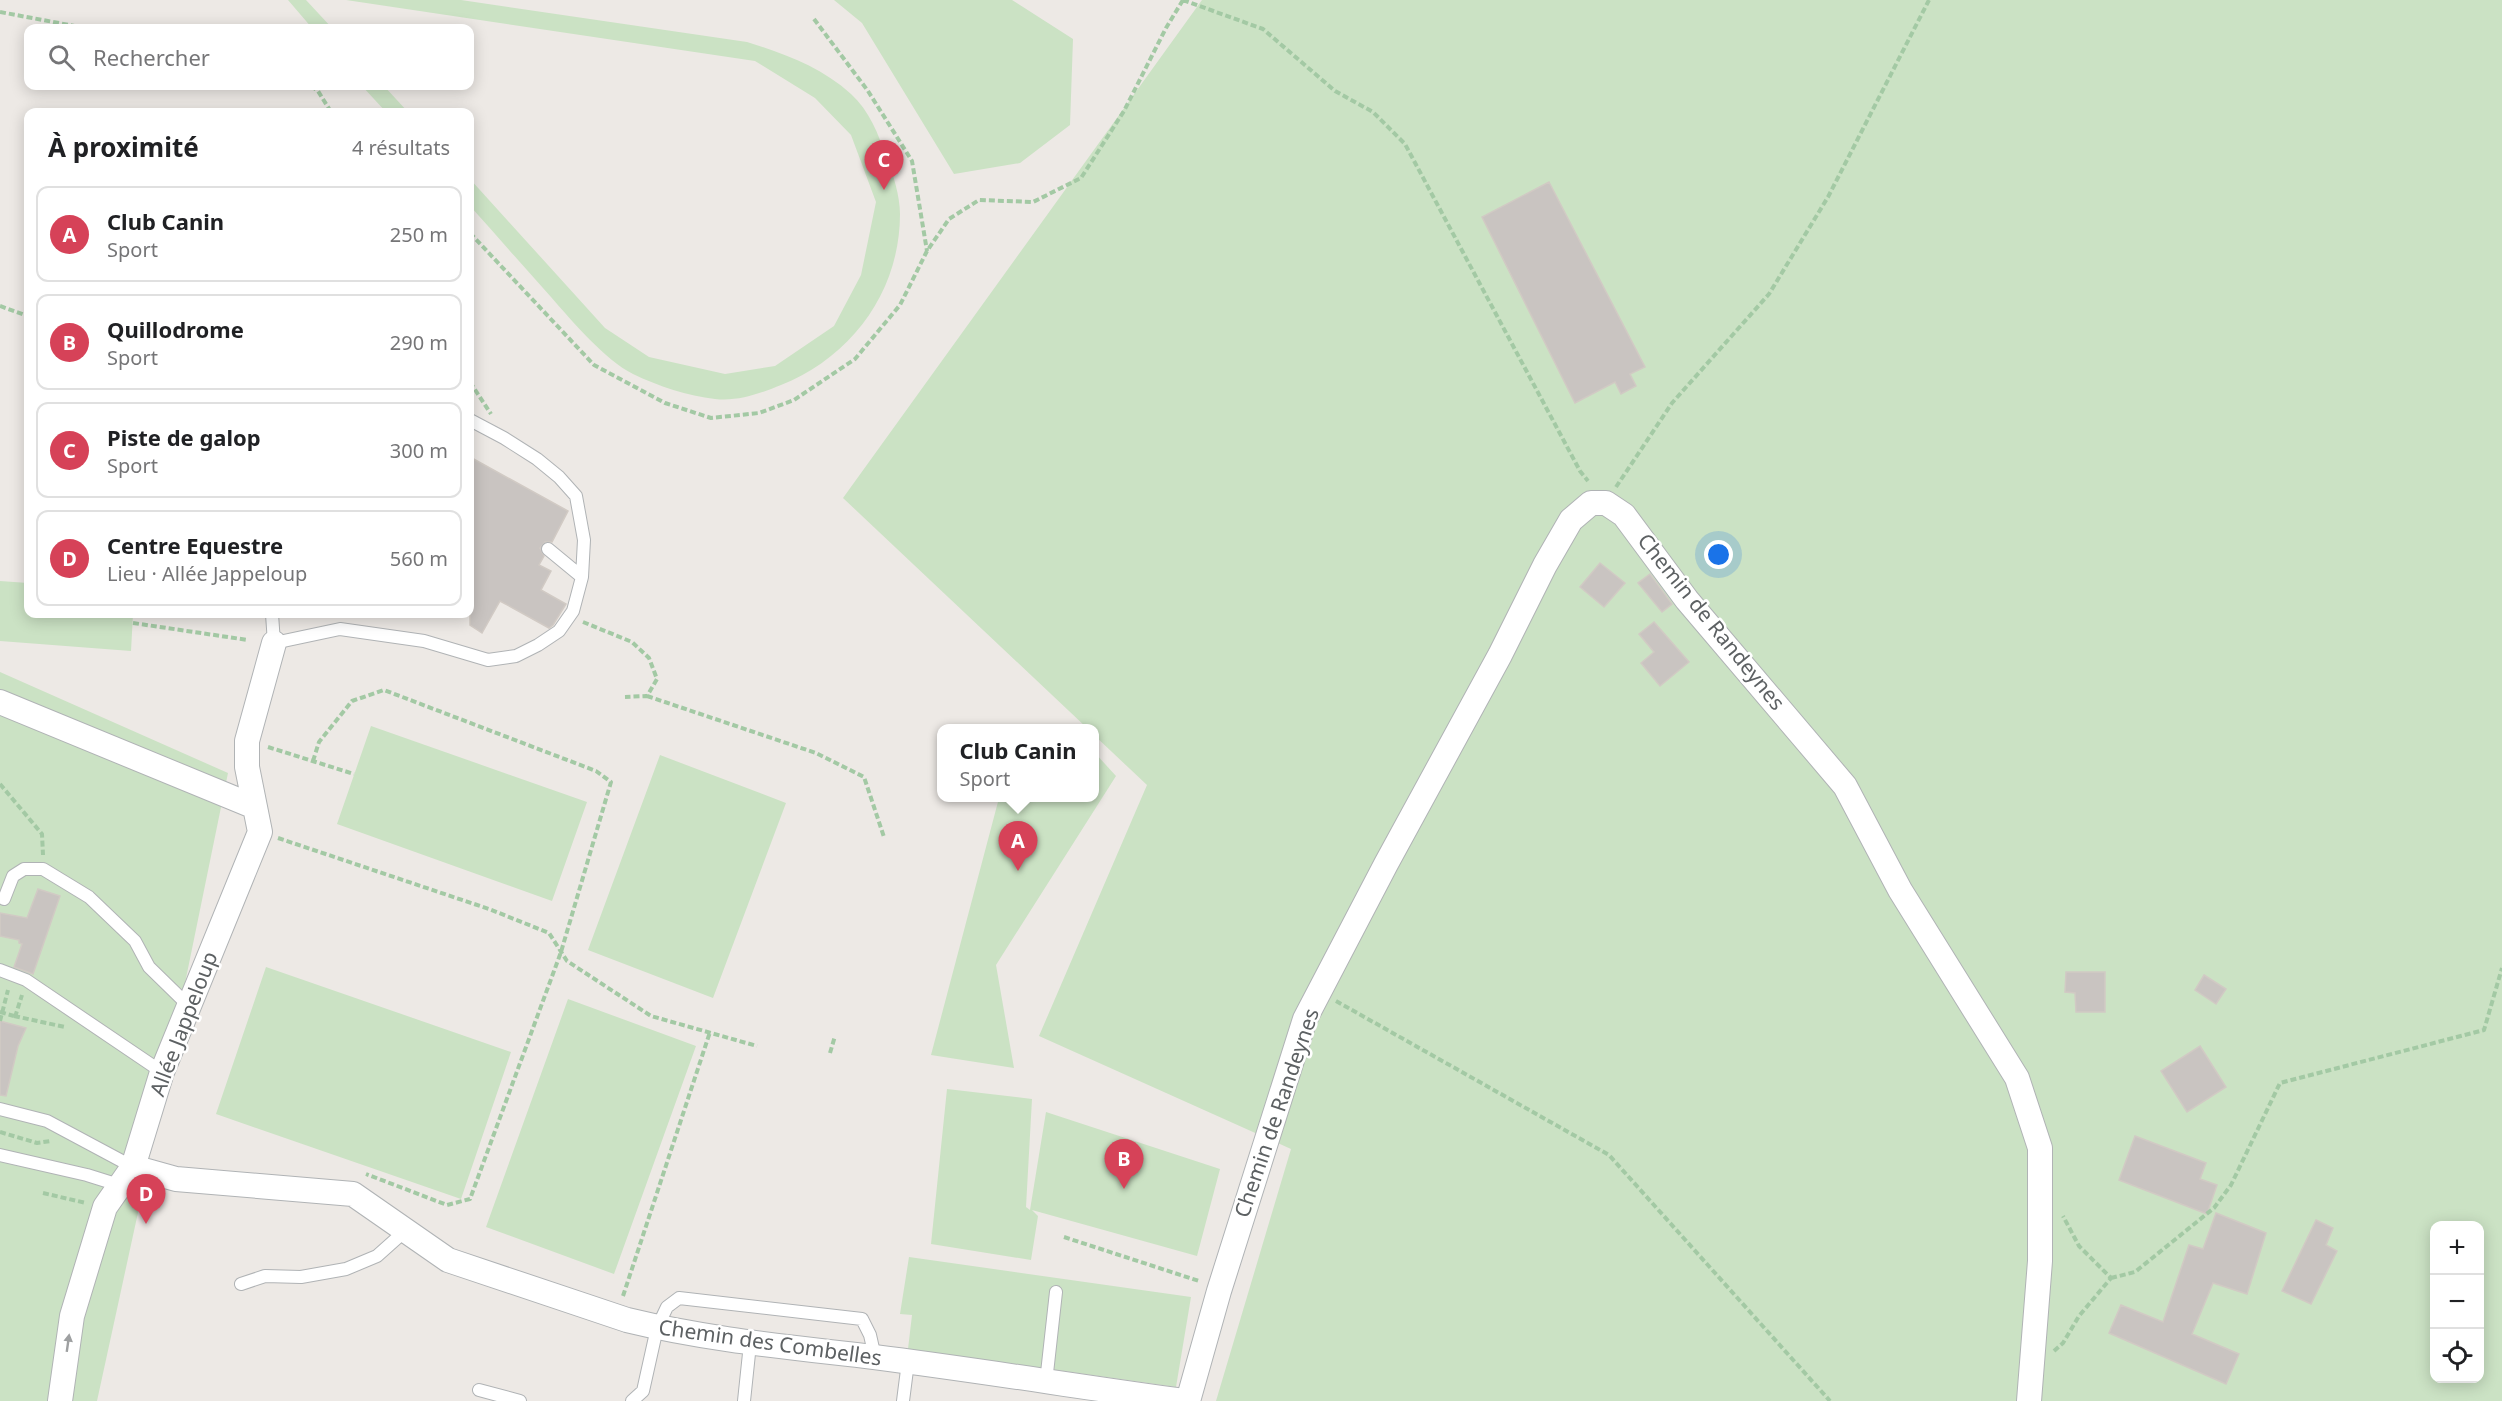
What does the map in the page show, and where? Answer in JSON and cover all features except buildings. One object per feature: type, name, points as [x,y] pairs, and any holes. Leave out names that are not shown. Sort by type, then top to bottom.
[{"type":"street","name":"Chemin de Randeynes","points":[[1186,1401],[1305,1019],[1571,520],[1591,503],[1606,503],[1624,515],[1687,600],[1845,786],[1900,890],[2017,1078],[2040,1148],[2040,1261],[2029,1401]]},
{"type":"street","points":[[260,832],[247,766],[247,741],[274,643]]},
{"type":"street","points":[[0,702],[255,807]]},
{"type":"street","name":"Allée Jappeloup","points":[[60,1401],[72,1316],[105,1207],[128,1176],[162,1072],[260,832]]},
{"type":"street","name":"Chemin des Combelles","points":[[128,1176],[353,1194],[448,1260],[617,1317],[657,1328],[750,1344],[875,1357],[1186,1401]]},
{"type":"lane","points":[[272,618],[274,643],[340,629],[424,641],[488,660],[516,656],[559,631],[573,610],[582,577],[584,540],[576,496],[559,477],[537,459],[474,422]]},
{"type":"lane","points":[[548,549],[582,577]]},
{"type":"lane","points":[[3,899],[14,876],[24,869],[44,869],[89,897],[135,941],[149,967],[190,1007]]},
{"type":"lane","points":[[6,972],[26,980],[162,1072]]},
{"type":"lane","points":[[0,1109],[47,1121],[75,1137],[128,1176]]},
{"type":"lane","points":[[0,1155],[87,1174],[128,1176]]},
{"type":"lane","points":[[241,1284],[266,1276],[301,1277],[346,1269],[377,1256],[405,1231]]},
{"type":"lane","points":[[1046,1382],[1056,1292]]},
{"type":"lane","points":[[632,1401],[643,1391],[657,1328],[667,1307],[680,1298],[862,1319],[870,1335],[875,1357]]},
{"type":"lane","points":[[744,1401],[750,1344]]},
{"type":"lane","points":[[903,1401],[908,1362]]},
{"type":"lane","points":[[479,1390],[520,1401]]},
{"type":"path","points":[[474,237],[594,365],[665,403],[711,418],[759,413],[794,400],[855,359],[900,305],[927,251],[949,219],[979,200],[1033,202],[1081,178],[1124,111],[1166,28],[1183,0],[1263,29],[1335,91],[1373,112],[1405,144],[1580,471],[1606,503],[1672,404],[1768,294],[1828,197],[1929,0]]},
{"type":"path","points":[[0,12],[64,24]]},
{"type":"path","points":[[814,19],[868,91],[912,161],[927,251]]},
{"type":"path","points":[[316,90],[329,108]]},
{"type":"path","points":[[0,306],[24,315]]},
{"type":"path","points":[[569,617],[632,642],[649,658],[657,679],[647,696]]},
{"type":"path","points":[[133,623],[248,640]]},
{"type":"path","points":[[313,761],[319,742],[352,700],[384,690],[596,771],[611,782],[561,952],[470,1199],[447,1205],[361,1173]]},
{"type":"path","points":[[625,697],[647,696],[816,753],[864,777],[884,837]]},
{"type":"path","points":[[247,741],[354,774]]},
{"type":"path","points":[[0,784],[42,834],[44,869]]},
{"type":"path","points":[[260,832],[489,909],[549,933],[567,961],[651,1016],[757,1046]]},
{"type":"path","points":[[2032,1372],[2063,1343],[2079,1316],[2111,1278],[2135,1272],[2214,1208],[2231,1185],[2280,1083],[2484,1030],[2502,968]]},
{"type":"path","points":[[0,1021],[6,972]]},
{"type":"path","points":[[1319,992],[1609,1155],[1830,1401]]},
{"type":"path","points":[[14,1016],[18,1006]]},
{"type":"path","points":[[0,1012],[68,1028]]},
{"type":"path","points":[[617,1317],[710,1032]]},
{"type":"path","points":[[830,1053],[835,1036]]},
{"type":"path","points":[[0,1132],[37,1143],[75,1137]]},
{"type":"path","points":[[44,1193],[105,1207]]},
{"type":"path","points":[[2058,1207],[2079,1246],[2111,1278]]},
{"type":"path","points":[[1064,1237],[1197,1280],[1219,1291]]},
{"type":"green space","points":[[288,0],[306,0],[328,24],[309,24]]},
{"type":"green space","points":[[346,0],[461,0],[747,42],[815,69],[857,100],[877,132],[894,177],[900,207],[898,242],[881,295],[867,318],[850,339],[830,357],[806,373],[758,394],[723,400],[705,398],[673,390],[633,374],[622,368],[589,339],[474,210],[474,183],[605,328],[649,357],[725,374],[775,366],[834,326],[861,275],[876,202],[851,135],[815,98],[755,61]]},
{"type":"green space","points":[[834,0],[1012,0],[1073,39],[1070,125],[1020,163],[954,174],[862,23]]},
{"type":"green space","points":[[1202,0],[2502,0],[2502,1401],[1216,1401],[1291,1149],[1039,1036],[1147,785],[1099,740],[1099,724],[1083,724],[843,498]]},
{"type":"green space","points":[[366,90],[388,90],[404,108],[382,108]]},
{"type":"green space","points":[[0,581],[24,583],[24,618],[133,618],[131,651],[0,641]]},
{"type":"green space","points":[[0,672],[228,773],[97,1401],[0,1401]]},
{"type":"green space","points":[[371,726],[587,802],[552,901],[337,824]]},
{"type":"green space","points":[[660,755],[786,803],[713,998],[588,950]]},
{"type":"green space","points":[[1099,757],[1116,776],[996,965],[1014,1068],[931,1055],[998,802],[1099,802]]},
{"type":"green space","points":[[266,967],[511,1052],[461,1199],[216,1114]]},
{"type":"green space","points":[[568,999],[696,1046],[614,1274],[486,1227]]},
{"type":"green space","points":[[947,1089],[1032,1099],[1026,1207],[1030,1210],[1046,1112],[1220,1169],[1197,1256],[1032,1210],[1038,1216],[1031,1260],[931,1244]]},
{"type":"green space","points":[[909,1257],[1191,1297],[1176,1387],[908,1349],[912,1315],[900,1314]]},
{"type":"place","name":"Piste de galop","points":[[884,190]]},
{"type":"place","name":"Club Canin","points":[[1018,871]]},
{"type":"place","name":"Quillodrome","points":[[1124,1189]]},
{"type":"place","name":"Centre Equestre","points":[[146,1224]]}]
